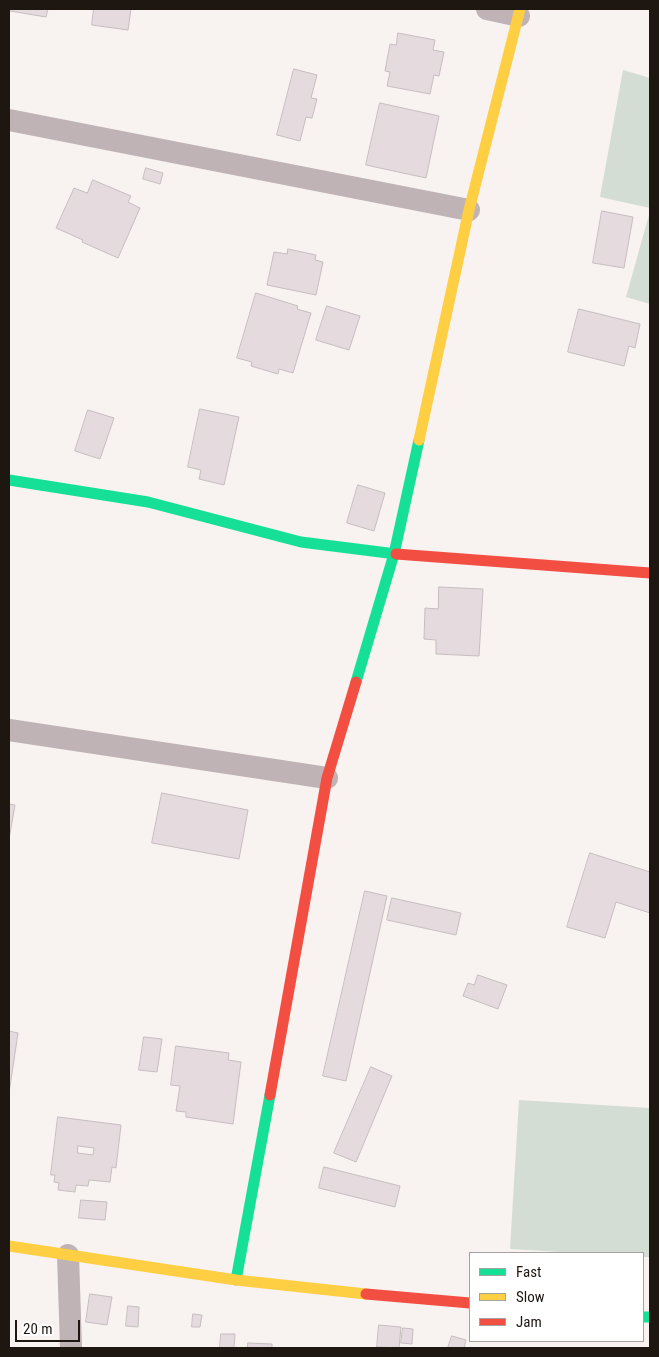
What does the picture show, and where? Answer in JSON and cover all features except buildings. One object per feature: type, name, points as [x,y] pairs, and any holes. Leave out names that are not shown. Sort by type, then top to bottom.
[{"type":"street","points":[[236,1280],[327,778],[394,554],[469,210],[519,12],[487,9]]},
{"type":"street","points":[[9,120],[469,210]]},
{"type":"street","points":[[9,480],[148,502],[301,542],[394,554],[650,573]]},
{"type":"street","points":[[9,730],[327,778]]},
{"type":"street","points":[[9,1246],[236,1280],[350,1293],[469,1303]]},
{"type":"street","points":[[68,1255],[72,1348]]},
{"type":"shaded area","points":[[623,70],[650,78],[650,208],[600,197]]},
{"type":"shaded area","points":[[650,211],[650,304],[626,297]]},
{"type":"shaded area","points":[[519,1100],[650,1108],[650,1257],[644,1257],[644,1252],[562,1252],[510,1249]]},
{"type":"traffic: fast","points":[[356,682],[394,554],[419,440]]},
{"type":"traffic: fast","points":[[9,480],[148,502],[301,542],[396,554]]},
{"type":"traffic: fast","points":[[236,1280],[270,1095]]},
{"type":"traffic: fast","points":[[644,1317],[650,1317]]},
{"type":"traffic: slow","points":[[419,440],[469,210],[520,9]]},
{"type":"traffic: slow","points":[[9,1246],[236,1280],[366,1294]]},
{"type":"traffic: jam","points":[[396,554],[650,573]]},
{"type":"traffic: jam","points":[[270,1095],[327,778],[356,682]]},
{"type":"traffic: jam","points":[[366,1294],[469,1303]]}]
